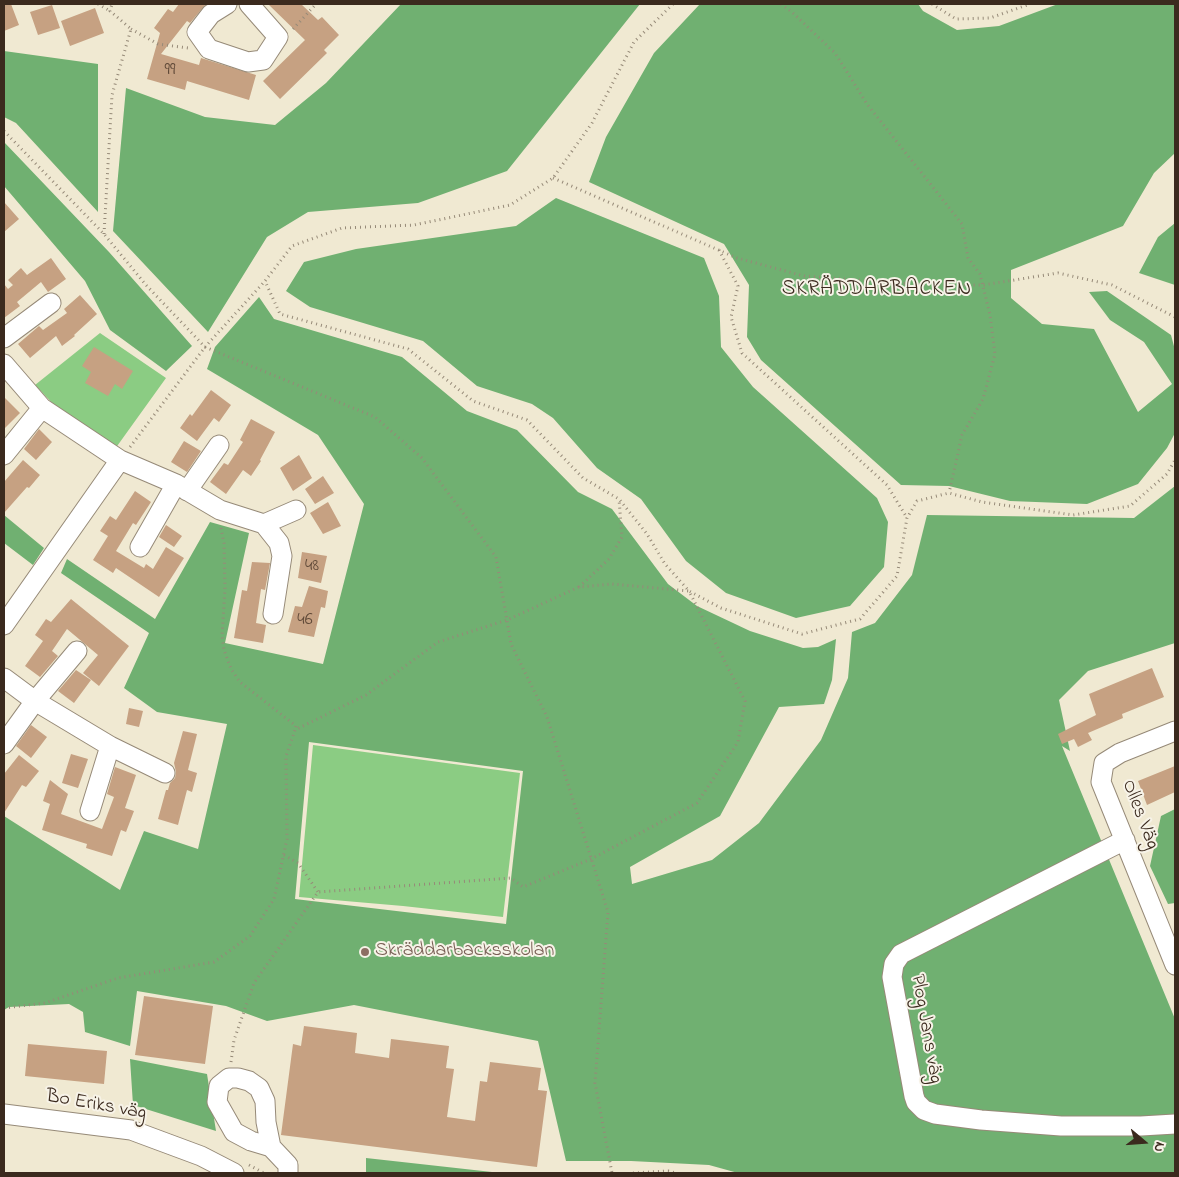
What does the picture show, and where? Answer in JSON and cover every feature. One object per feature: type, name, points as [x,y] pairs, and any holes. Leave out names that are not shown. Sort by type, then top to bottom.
[{"type":"street","points":[[227,4],[211,14],[197,32],[209,49],[248,62],[263,60],[278,37],[249,4]]},
{"type":"street","points":[[4,338],[51,303]]},
{"type":"street","points":[[4,364],[42,408],[120,460],[182,487],[220,510],[264,524],[279,543],[282,556],[273,614]]},
{"type":"street","points":[[4,455],[42,408]]},
{"type":"street","points":[[140,547],[182,487],[219,445]]},
{"type":"street","points":[[4,626],[120,460]]},
{"type":"street","points":[[264,524],[296,510]]},
{"type":"street","points":[[4,744],[35,701],[77,650]]},
{"type":"street","points":[[4,678],[35,701],[110,746],[165,773]]},
{"type":"street","name":"Olles Väg","points":[[1175,731],[1120,753],[1104,763],[1102,782],[1175,965]]},
{"type":"street","points":[[90,811],[110,746]]},
{"type":"street","name":"Plog Jans väg","points":[[1125,840],[901,954],[894,964],[892,977],[914,1096],[916,1102],[924,1110],[935,1114],[981,1120],[1052,1126],[1096,1127],[1175,1124]]},
{"type":"street","points":[[271,1148],[266,1122],[265,1101],[259,1088],[249,1081],[229,1078],[219,1086],[217,1102],[234,1132],[250,1141],[271,1148],[288,1165],[288,1173]]},
{"type":"street","name":"Bo Eriks väg","points":[[4,1114],[132,1130],[201,1156],[234,1173]]},
{"type":"path","points":[[98,4],[110,11],[131,29],[158,44],[178,48],[209,49]]},
{"type":"path","points":[[110,11],[112,4]]},
{"type":"path","points":[[278,37],[291,31],[316,4]]},
{"type":"path","points":[[120,460],[205,347],[265,281],[292,246],[342,228],[414,225],[510,205],[553,178],[592,123],[634,42],[673,4]]},
{"type":"path","points":[[781,4],[792,12],[835,54],[867,104],[962,224],[968,258],[980,274],[990,315],[995,354],[983,399],[962,435],[948,493]]},
{"type":"path","points":[[932,4],[956,18],[990,18],[1030,4]]},
{"type":"path","points":[[104,234],[112,95],[131,29]]},
{"type":"path","points":[[4,131],[104,234],[146,285],[205,347],[375,417],[422,458],[496,557],[511,644],[547,717],[608,912],[595,1083],[612,1173]]},
{"type":"path","points":[[553,178],[737,258],[804,276],[926,285],[983,285],[1058,273],[1112,285],[1175,317]]},
{"type":"path","points":[[719,250],[738,286],[731,317],[742,353],[887,485],[907,518]]},
{"type":"path","points":[[265,281],[280,314],[408,349],[473,401],[527,420],[582,478],[618,499],[647,534],[664,564],[689,591],[745,701],[738,742],[697,802],[591,859],[523,887],[511,878],[318,892]]},
{"type":"path","points":[[578,587],[612,584],[689,591],[721,608],[802,634],[860,619],[898,576],[907,518],[917,501],[948,493],[982,502],[1073,515],[1130,506],[1167,474],[1175,460]]},
{"type":"path","points":[[295,730],[366,695],[438,642],[507,620],[578,587],[609,559],[622,537],[618,499]]},
{"type":"path","points":[[4,1008],[45,1002],[118,978],[214,962],[250,936],[274,900],[287,839],[286,756],[296,726],[240,682],[231,669],[224,650],[222,636],[225,589],[224,543],[219,516],[220,510]]},
{"type":"path","points":[[284,855],[298,863],[318,892]]},
{"type":"path","points":[[229,1078],[234,1040],[254,982],[318,892]]},
{"type":"path","points":[[633,1173],[676,1173]]},
{"type":"green space","points":[[401,4],[640,4],[507,171],[418,203],[308,212],[267,237],[208,332],[113,231],[126,88],[205,117],[275,125],[326,83]]},
{"type":"green space","points":[[700,4],[918,4],[923,11],[957,30],[999,26],[1058,4],[1175,4],[1175,153],[1154,173],[1123,226],[1011,270],[1011,298],[1042,324],[1094,329],[1138,412],[1172,384],[1144,342],[1110,320],[1089,292],[1107,291],[1171,335],[1175,350],[1175,433],[1167,448],[1138,484],[1087,504],[1010,501],[949,486],[901,485],[761,360],[747,337],[749,285],[724,244],[589,182],[606,137],[654,53]]},
{"type":"green space","points":[[4,51],[98,64],[98,212],[16,123],[4,117]]},
{"type":"green space","points":[[4,142],[109,252],[192,346],[166,371],[110,330],[85,281],[4,186]]},
{"type":"green space","points":[[556,198],[704,258],[719,296],[721,347],[753,387],[877,498],[888,522],[884,567],[850,606],[796,618],[726,593],[686,561],[641,499],[597,468],[553,418],[532,404],[477,386],[423,341],[310,307],[286,291],[304,262],[356,249],[516,226]]},
{"type":"green space","points":[[1175,223],[1175,285],[1139,273],[1158,237]]},
{"type":"green space","points":[[259,297],[274,319],[402,357],[467,411],[517,430],[578,492],[612,509],[668,584],[697,606],[750,631],[803,648],[818,647],[836,639],[832,680],[824,704],[779,707],[720,816],[630,867],[632,884],[712,860],[759,823],[821,740],[848,678],[852,632],[875,623],[912,575],[927,515],[1134,518],[1175,486],[1175,643],[1088,671],[1059,700],[1070,751],[1062,746],[1175,1019],[1175,1173],[738,1173],[709,1165],[631,1161],[566,1161],[538,1041],[354,1005],[267,1021],[226,1006],[137,991],[130,1046],[85,1032],[83,1012],[69,1004],[9,1007],[4,1010],[4,816],[120,890],[144,831],[198,849],[227,724],[157,712],[124,688],[149,633],[61,573],[67,559],[155,619],[210,522],[249,533],[225,643],[323,664],[364,504],[318,435],[207,369],[215,347]],"holes":[[[309,742],[523,771],[506,924],[295,899]]]},
{"type":"green space","points":[[100,333],[166,378],[115,449],[58,409],[35,385]]},
{"type":"green space","points":[[4,515],[44,548],[33,565],[4,543]]},
{"type":"green space","points":[[313,745],[520,773],[503,917],[299,897]]},
{"type":"green space","points":[[1175,809],[1175,903],[1168,904],[1150,866],[1161,816]]},
{"type":"green space","points":[[130,1059],[207,1074],[216,1131],[133,1105]]},
{"type":"green space","points":[[366,1158],[501,1173],[366,1173]]},
{"type":"building","points":[[4,4],[11,4],[19,25],[4,31]]},
{"type":"building","points":[[179,4],[206,4],[190,23],[187,21],[161,54],[199,65],[201,58],[256,75],[249,100],[187,81],[185,90],[147,79],[160,33],[154,28],[168,9],[173,12]]},
{"type":"building","points":[[268,4],[301,4],[318,20],[322,17],[339,35],[324,50],[327,53],[280,99],[263,81],[305,40]]},
{"type":"building","points":[[52,5],[60,28],[38,35],[30,12]]},
{"type":"building","points":[[95,8],[104,33],[70,46],[61,21]]},
{"type":"building","points":[[4,202],[19,219],[4,232]]},
{"type":"building","points":[[51,258],[66,279],[48,292],[41,282],[17,302],[20,306],[4,318],[4,284],[8,289],[13,285],[8,280],[21,268],[27,275]]},
{"type":"building","points":[[80,295],[97,314],[62,346],[56,336],[30,358],[18,344],[39,326],[43,330],[67,313],[64,309]]},
{"type":"building","points":[[94,347],[133,371],[122,389],[115,384],[108,396],[85,383],[91,372],[82,366]]},
{"type":"building","points":[[211,390],[231,405],[219,422],[214,418],[197,441],[180,428],[190,414],[192,416]]},
{"type":"building","points":[[4,397],[20,413],[4,429]]},
{"type":"building","points":[[251,419],[275,432],[261,461],[251,476],[243,470],[226,494],[210,482],[224,463],[228,465],[243,442],[240,440]]},
{"type":"building","points":[[39,429],[52,442],[36,460],[24,449]]},
{"type":"building","points":[[184,441],[201,451],[187,472],[171,462]]},
{"type":"building","points":[[299,455],[312,478],[293,491],[280,468]]},
{"type":"building","points":[[23,460],[40,475],[4,513],[4,482]]},
{"type":"building","points":[[323,476],[334,493],[315,504],[305,489]]},
{"type":"building","points":[[135,491],[151,502],[136,525],[133,523],[116,551],[144,568],[146,564],[153,569],[166,547],[184,558],[159,597],[116,568],[113,573],[93,560],[108,536],[100,531],[110,516],[116,520]]},
{"type":"building","points":[[328,502],[341,526],[323,534],[310,513]]},
{"type":"building","points":[[166,525],[182,536],[174,547],[159,537]]},
{"type":"building","points":[[302,552],[327,556],[321,583],[298,578]]},
{"type":"building","points":[[252,562],[270,563],[265,590],[261,589],[256,623],[266,625],[263,643],[234,638],[242,590],[247,591]]},
{"type":"building","points":[[309,586],[328,591],[325,608],[321,607],[314,637],[288,632],[295,606],[302,607]]},
{"type":"building","points":[[71,599],[129,646],[99,686],[83,673],[98,655],[67,629],[52,651],[58,656],[40,677],[25,666],[43,641],[35,635],[46,619],[51,622]]},
{"type":"building","points":[[1152,668],[1164,697],[1122,714],[1123,718],[1088,733],[1092,740],[1078,747],[1074,739],[1062,744],[1058,734],[1096,715],[1089,694]]},
{"type":"building","points":[[76,670],[91,680],[74,703],[58,691]]},
{"type":"building","points":[[129,708],[143,711],[139,727],[126,724]]},
{"type":"building","points":[[31,725],[47,737],[31,758],[16,746]]},
{"type":"building","points":[[183,731],[197,734],[188,770],[197,773],[192,792],[187,790],[178,825],[158,819],[166,790],[168,790],[170,783],[175,778],[174,763]]},
{"type":"building","points":[[71,754],[88,759],[78,788],[62,783]]},
{"type":"building","points":[[19,755],[39,771],[26,787],[22,785],[4,813],[4,774]]},
{"type":"building","points":[[1175,766],[1175,792],[1147,805],[1138,781]]},
{"type":"building","points":[[115,767],[136,775],[125,808],[134,811],[126,832],[121,830],[112,856],[86,848],[87,844],[42,830],[50,804],[43,801],[50,780],[68,794],[61,814],[102,829],[114,797],[107,794]]},
{"type":"building","points":[[144,996],[213,1006],[205,1064],[135,1055]]},
{"type":"building","points":[[304,1026],[357,1033],[355,1053],[389,1058],[391,1039],[449,1046],[446,1068],[454,1069],[447,1117],[475,1121],[480,1081],[487,1082],[490,1062],[541,1068],[538,1090],[547,1091],[537,1167],[281,1135],[293,1044],[301,1046]]},
{"type":"building","points":[[28,1044],[107,1051],[104,1084],[25,1076]]},
{"type":"place","name":"Skräddarbacksskolan","points":[[365,952]]},
{"type":"district","name":"SKRÄDDARBACKEN","points":[[877,291]]}]
